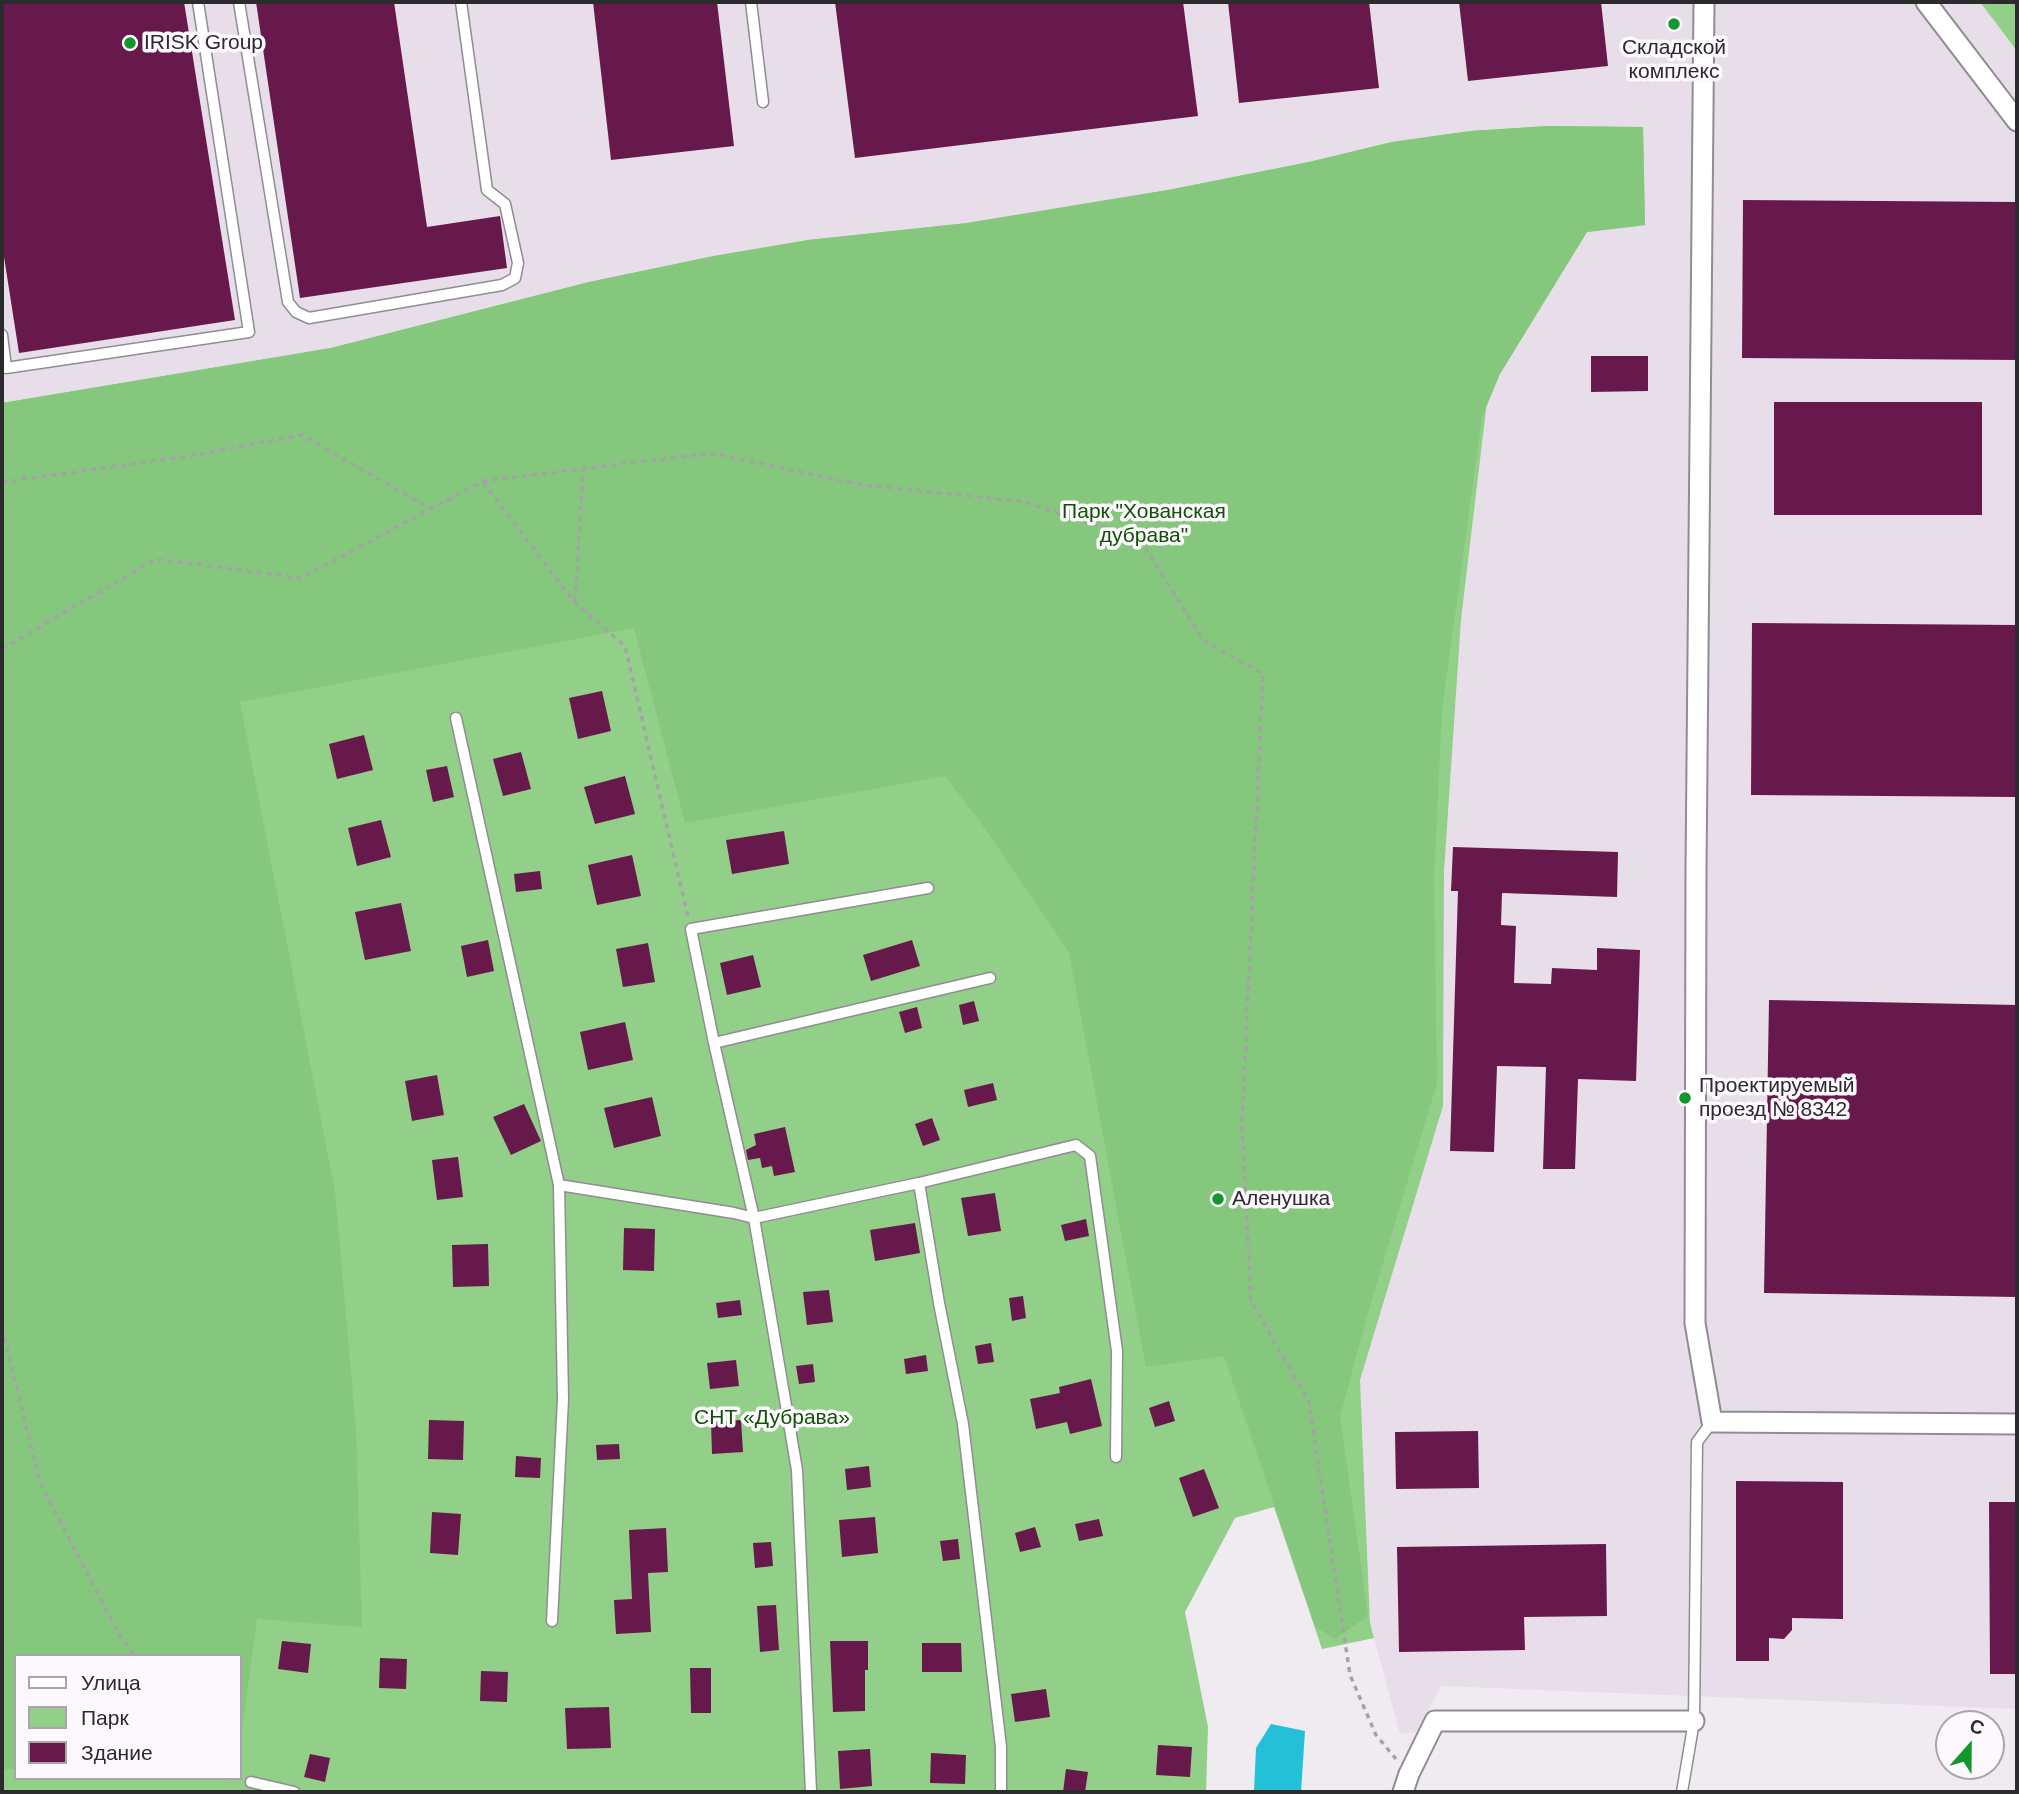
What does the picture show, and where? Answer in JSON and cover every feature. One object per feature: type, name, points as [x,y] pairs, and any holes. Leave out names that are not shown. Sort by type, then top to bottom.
[{"type":"street","points":[[1704,2],[1695,1323],[1712,1422],[2017,1424]]},
{"type":"street","points":[[1927,2],[2017,121]]},
{"type":"street","points":[[1406,1783],[1435,1721],[1694,1721]]},
{"type":"lane","points":[[2,335],[6,368],[249,332],[198,2]]},
{"type":"lane","points":[[239,2],[288,302],[296,312],[309,318],[502,285],[515,278],[518,263],[505,204],[487,190],[461,2]]},
{"type":"lane","points":[[751,2],[763,102]]},
{"type":"lane","points":[[456,718],[559,1185],[563,1399],[552,1621]]},
{"type":"lane","points":[[811,1792],[797,1470],[754,1218],[691,929],[928,888]]},
{"type":"lane","points":[[714,1043],[990,978]]},
{"type":"lane","points":[[559,1185],[754,1218],[919,1183],[1076,1145],[1090,1156],[1117,1351],[1116,1457]]},
{"type":"lane","points":[[919,1183],[963,1424],[1001,1746],[1001,1792]]},
{"type":"lane","points":[[1682,1792],[1694,1721],[1697,1442],[1712,1422]]},
{"type":"lane","points":[[251,1782],[294,1792]]},
{"type":"path","points":[[2,482],[190,456],[302,435],[431,509]]},
{"type":"path","points":[[2,649],[156,559],[301,578],[483,481],[712,453],[861,485],[1020,501],[1139,538],[1204,641],[1263,674],[1242,1122],[1251,1301],[1310,1402],[1350,1675],[1376,1735],[1406,1783]]},
{"type":"path","points":[[575,603],[583,469]]},
{"type":"path","points":[[483,481],[575,603],[625,646],[691,929]]},
{"type":"path","points":[[2,1328],[40,1483],[120,1636],[134,1654]]},
{"type":"shaded area","points":[[2,2],[1980,2],[2017,51],[2017,1709],[1441,1686],[1417,1732],[1400,1734],[1370,1623],[1360,1380],[1443,1106],[1444,872],[1461,620],[1488,392],[1587,232],[1642,127],[1548,126],[1470,131],[1392,142],[1309,162],[1168,190],[967,223],[808,240],[589,282],[331,348],[2,403]]},
{"type":"green space","points":[[1980,2],[2017,2],[2017,51]]},
{"type":"green space","name":"Парк \"Хованская дубрава\"","points":[[1548,126],[1643,127],[1645,225],[1587,232],[1488,393],[1461,620],[1444,872],[1443,1106],[1360,1380],[1370,1623],[1374,1638],[1322,1649],[1274,1507],[1235,1518],[1185,1612],[1208,1727],[1206,1792],[2,1792],[2,403],[331,348],[589,282],[714,256],[808,240],[967,223],[1168,190],[1309,162],[1392,142],[1470,131]]},
{"type":"green space","name":"Парк \"Хованская дубрава\"","points":[[1548,126],[1643,127],[1645,225],[1587,232],[1500,374],[1482,417],[1442,710],[1434,878],[1437,1083],[1340,1416],[1368,1616],[1335,1639],[1315,1626],[1224,1356],[1146,1367],[1069,952],[977,817],[945,776],[685,823],[634,628],[240,702],[335,1192],[356,1429],[362,1627],[257,1619],[242,1731],[242,1654],[14,1654],[14,1769],[2,1769],[2,403],[331,348],[589,282],[714,256],[808,240],[967,223],[1168,190],[1309,162],[1392,142],[1470,131]]},
{"type":"water","points":[[1271,1724],[1305,1731],[1301,1792],[1254,1792],[1256,1748]]},
{"type":"building","points":[[2,2],[184,2],[235,320],[19,353],[2,244]]},
{"type":"building","points":[[256,2],[394,2],[427,227],[500,216],[507,268],[300,298]]},
{"type":"building","points":[[593,2],[717,2],[734,146],[611,160]]},
{"type":"building","points":[[835,2],[1183,2],[1198,116],[855,158]]},
{"type":"building","points":[[1228,2],[1369,2],[1379,88],[1239,103]]},
{"type":"building","points":[[1459,2],[1601,2],[1608,66],[1468,81]]},
{"type":"building","points":[[1743,200],[2017,202],[2017,360],[1742,358]]},
{"type":"building","points":[[1591,356],[1648,356],[1648,391],[1591,392]]},
{"type":"building","points":[[1774,402],[1982,402],[1982,515],[1774,515]]},
{"type":"building","points":[[1752,623],[2017,625],[2017,797],[1751,795]]},
{"type":"building","points":[[602,691],[611,731],[578,739],[569,698]]},
{"type":"building","points":[[364,735],[373,770],[337,779],[329,744]]},
{"type":"building","points":[[521,752],[531,789],[503,796],[493,759]]},
{"type":"building","points":[[447,766],[454,797],[433,802],[426,770]]},
{"type":"building","points":[[625,776],[635,814],[595,824],[584,787]]},
{"type":"building","points":[[381,820],[391,857],[357,866],[348,828]]},
{"type":"building","points":[[784,831],[789,864],[732,874],[726,840]]},
{"type":"building","points":[[1453,847],[1618,852],[1617,897],[1502,893],[1501,925],[1516,926],[1514,983],[1551,984],[1552,968],[1597,970],[1597,948],[1640,950],[1636,1081],[1578,1079],[1575,1169],[1543,1169],[1546,1067],[1497,1066],[1494,1152],[1450,1151],[1458,891],[1451,891]]},
{"type":"building","points":[[632,855],[641,896],[597,905],[588,865]]},
{"type":"building","points":[[540,871],[542,889],[516,892],[514,874]]},
{"type":"building","points":[[401,903],[411,951],[365,960],[355,912]]},
{"type":"building","points":[[488,940],[494,971],[467,977],[461,946]]},
{"type":"building","points":[[912,940],[920,966],[871,981],[863,955]]},
{"type":"building","points":[[648,943],[655,982],[623,987],[616,949]]},
{"type":"building","points":[[753,955],[761,987],[727,995],[720,963]]},
{"type":"building","points":[[1769,1000],[2017,1005],[2017,1297],[1764,1293]]},
{"type":"building","points":[[974,1001],[979,1021],[963,1025],[959,1005]]},
{"type":"building","points":[[917,1007],[922,1028],[905,1033],[899,1012]]},
{"type":"building","points":[[625,1022],[633,1060],[588,1070],[580,1032]]},
{"type":"building","points":[[437,1075],[444,1115],[412,1121],[405,1081]]},
{"type":"building","points":[[993,1083],[997,1100],[968,1107],[964,1090]]},
{"type":"building","points":[[652,1097],[661,1136],[614,1148],[604,1108]]},
{"type":"building","points":[[524,1104],[541,1141],[511,1155],[493,1117]]},
{"type":"building","points":[[932,1118],[940,1140],[923,1146],[915,1124]]},
{"type":"building","points":[[785,1127],[795,1172],[774,1176],[772,1166],[762,1168],[760,1158],[748,1160],[746,1150],[756,1145],[754,1134]]},
{"type":"building","points":[[458,1157],[463,1197],[437,1200],[432,1160]]},
{"type":"building","points":[[995,1193],[1001,1231],[968,1236],[961,1198]]},
{"type":"building","points":[[1086,1219],[1089,1236],[1065,1241],[1061,1225]]},
{"type":"building","points":[[915,1223],[920,1253],[875,1261],[870,1230]]},
{"type":"building","points":[[624,1228],[655,1229],[654,1271],[623,1270]]},
{"type":"building","points":[[488,1244],[489,1286],[453,1287],[452,1245]]},
{"type":"building","points":[[829,1290],[833,1322],[807,1325],[803,1292]]},
{"type":"building","points":[[1023,1296],[1026,1318],[1012,1321],[1009,1298]]},
{"type":"building","points":[[740,1300],[742,1315],[718,1318],[716,1303]]},
{"type":"building","points":[[991,1343],[994,1362],[978,1364],[975,1346]]},
{"type":"building","points":[[926,1355],[928,1371],[906,1374],[904,1359]]},
{"type":"building","points":[[736,1360],[739,1386],[710,1389],[707,1363]]},
{"type":"building","points":[[813,1364],[815,1382],[799,1384],[796,1366]]},
{"type":"building","points":[[1091,1379],[1102,1426],[1070,1434],[1067,1422],[1036,1429],[1030,1399],[1060,1393],[1059,1387]]},
{"type":"building","points":[[1169,1401],[1175,1421],[1155,1427],[1149,1408]]},
{"type":"building","points":[[429,1420],[464,1421],[463,1460],[428,1459]]},
{"type":"building","points":[[741,1420],[743,1452],[712,1454],[711,1422]]},
{"type":"building","points":[[1478,1431],[1479,1488],[1396,1489],[1395,1432]]},
{"type":"building","points":[[619,1444],[620,1459],[597,1460],[596,1445]]},
{"type":"building","points":[[516,1456],[541,1458],[540,1478],[515,1477]]},
{"type":"building","points":[[869,1466],[871,1487],[847,1490],[845,1469]]},
{"type":"building","points":[[1204,1469],[1219,1508],[1193,1517],[1179,1478]]},
{"type":"building","points":[[1736,1481],[1843,1482],[1843,1619],[1792,1618],[1792,1630],[1784,1639],[1769,1638],[1769,1661],[1736,1661]]},
{"type":"building","points":[[1989,1502],[2017,1502],[2017,1674],[1990,1674]]},
{"type":"building","points":[[432,1512],[461,1514],[458,1555],[430,1553]]},
{"type":"building","points":[[875,1517],[878,1553],[842,1557],[839,1520]]},
{"type":"building","points":[[1099,1519],[1103,1536],[1079,1541],[1075,1524]]},
{"type":"building","points":[[1035,1527],[1041,1547],[1020,1552],[1015,1533]]},
{"type":"building","points":[[666,1528],[668,1572],[648,1573],[651,1632],[616,1634],[614,1600],[632,1599],[629,1530]]},
{"type":"building","points":[[958,1539],[960,1559],[943,1561],[940,1541]]},
{"type":"building","points":[[771,1542],[773,1566],[755,1568],[753,1543]]},
{"type":"building","points":[[1606,1544],[1607,1616],[1524,1617],[1525,1650],[1399,1652],[1397,1547]]},
{"type":"building","points":[[776,1605],[779,1650],[760,1652],[757,1606]]},
{"type":"building","points":[[282,1641],[311,1644],[308,1673],[278,1669]]},
{"type":"building","points":[[830,1641],[868,1641],[865,1711],[833,1712]]},
{"type":"building","points":[[922,1643],[961,1643],[962,1672],[922,1672]]},
{"type":"building","points":[[380,1658],[407,1659],[406,1689],[379,1688]]},
{"type":"building","points":[[690,1668],[711,1668],[711,1713],[691,1713]]},
{"type":"building","points":[[481,1671],[508,1672],[507,1702],[480,1701]]},
{"type":"building","points":[[1046,1689],[1050,1717],[1015,1722],[1011,1694]]},
{"type":"building","points":[[609,1707],[611,1748],[567,1749],[565,1708]]},
{"type":"building","points":[[1158,1745],[1192,1747],[1190,1777],[1156,1775]]},
{"type":"building","points":[[870,1749],[872,1786],[840,1789],[838,1751]]},
{"type":"building","points":[[931,1753],[966,1755],[965,1784],[930,1783]]},
{"type":"building","points":[[310,1754],[330,1758],[325,1782],[304,1777]]},
{"type":"building","points":[[1066,1769],[1088,1772],[1085,1792],[1063,1792]]},
{"type":"place","name":"Складской комплекс","points":[[1674,24]]},
{"type":"place","name":"IRISK Group","points":[[130,43]]},
{"type":"place","name":"Проектируемый проезд № 8342","points":[[1685,1098]]},
{"type":"place","name":"Аленушка","points":[[1218,1199]]},
{"type":"park label","name":"СНТ «Дубрава»","points":[[772,1418]]}]
